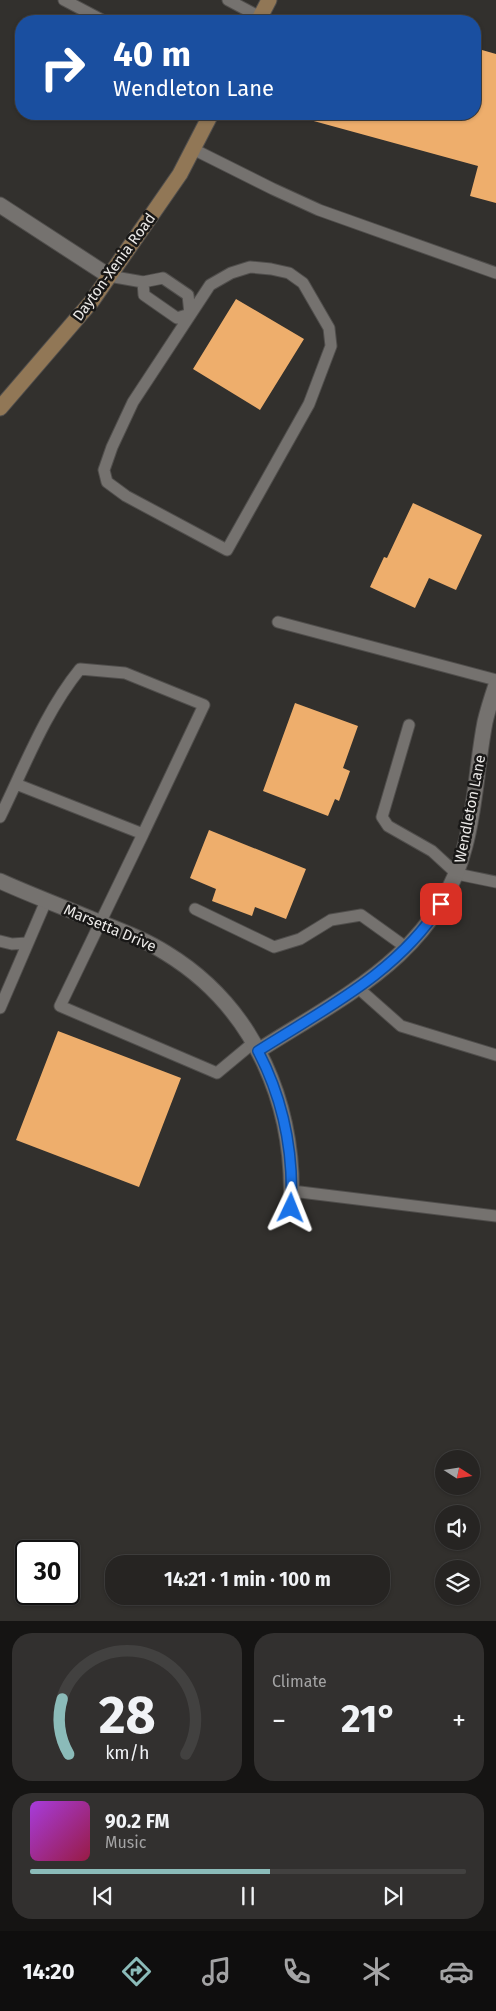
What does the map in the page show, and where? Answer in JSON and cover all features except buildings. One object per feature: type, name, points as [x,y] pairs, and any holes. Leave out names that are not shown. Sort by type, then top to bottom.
[{"type":"main road","points":[[261,15],[268,0]]},
{"type":"main road","name":"Dayton-Xenia Road","points":[[0,408],[92,301],[180,174],[208,120]]},
{"type":"street","points":[[0,205],[109,276]]},
{"type":"street","name":"Wendleton Lane","points":[[256,1047],[376,975],[407,948],[432,918],[457,874],[466,844],[486,721],[496,685]]},
{"type":"street","name":"Marsetta Drive","points":[[0,881],[150,944],[182,964],[220,998],[241,1023],[256,1047],[274,1085],[286,1124],[292,1164],[291,1208]]},
{"type":"lane","points":[[64,0],[93,15]]},
{"type":"lane","points":[[228,0],[252,15]]},
{"type":"lane","points":[[193,149],[319,210],[496,273]]},
{"type":"lane","points":[[109,276],[143,282],[163,278],[188,295],[190,314],[133,402],[112,447],[104,470],[107,482],[126,496],[227,550],[309,404],[331,346],[329,328],[303,283],[289,273],[271,268],[250,267],[210,285],[190,314],[177,318],[144,296],[143,282]]},
{"type":"lane","points":[[278,622],[496,680]]},
{"type":"lane","points":[[0,817],[62,691],[80,669],[125,673],[204,705],[60,1006],[217,1073],[256,1047]]},
{"type":"lane","points":[[409,725],[382,817],[388,826],[432,850],[457,874],[496,882]]},
{"type":"lane","points":[[16,784],[143,834]]},
{"type":"lane","points":[[0,1008],[46,901]]},
{"type":"lane","points":[[195,909],[274,947],[300,939],[332,920],[361,915],[407,948]]},
{"type":"lane","points":[[0,941],[12,944],[27,943]]},
{"type":"lane","points":[[358,987],[400,1026],[496,1055]]},
{"type":"lane","points":[[292,1191],[496,1216]]},
{"type":"route","points":[[291,1208],[292,1164],[286,1124],[274,1085],[258,1051],[376,975],[398,957],[420,934],[441,904]]}]
